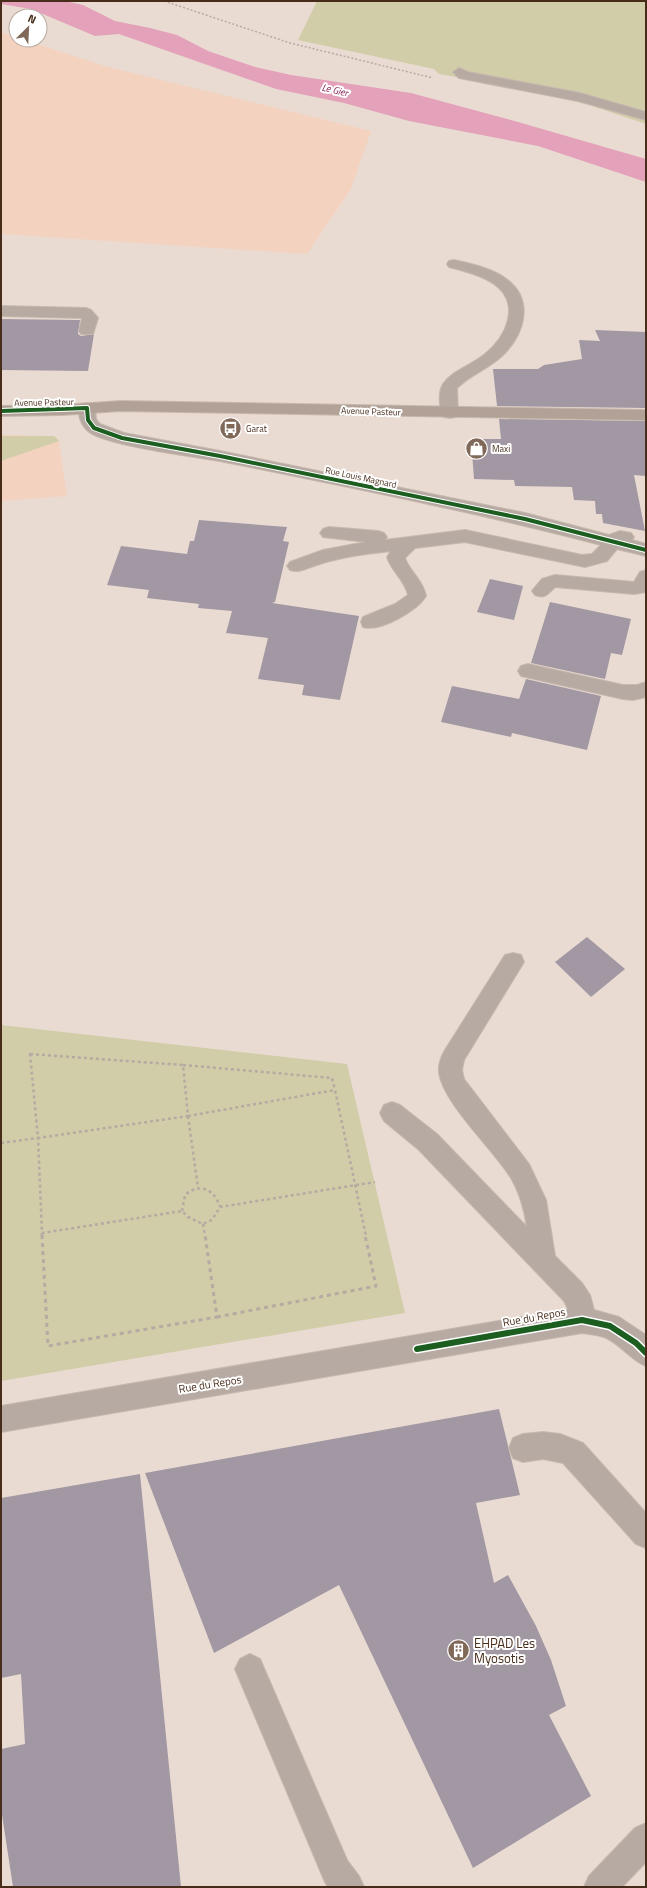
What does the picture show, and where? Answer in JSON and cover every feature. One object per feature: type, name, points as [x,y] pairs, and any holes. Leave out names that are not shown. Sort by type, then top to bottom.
[{"type":"main road","name":"Avenue Pasteur","points":[[1,411],[120,406],[450,413],[646,415]]},
{"type":"street","points":[[459,72],[464,76],[580,97],[646,116]]},
{"type":"street","points":[[450,413],[448,390],[450,386],[491,357],[500,348],[514,330],[518,312],[510,292],[502,284],[485,274],[454,264]]},
{"type":"street","points":[[1,311],[86,313],[90,318],[88,331]]},
{"type":"street","name":"Rue Louis Magnard","points":[[87,408],[88,420],[94,428],[105,434],[220,456],[509,516],[611,540],[646,550]]},
{"type":"street","points":[[329,533],[413,541]]},
{"type":"street","points":[[296,566],[323,556],[350,550],[413,541],[464,536],[582,561],[594,560],[602,556],[608,549],[611,540],[623,537],[646,541]]},
{"type":"street","points":[[370,622],[402,609],[417,596],[414,583],[402,571],[396,557],[404,547],[413,541]]},
{"type":"street","points":[[541,591],[548,583],[556,581],[634,588],[640,587],[646,576]]},
{"type":"street","points":[[528,671],[632,693],[646,689]]},
{"type":"street","points":[[513,962],[454,1057],[450,1067],[451,1076],[458,1092],[515,1163],[526,1180],[533,1197],[539,1224],[543,1260]]},
{"type":"street","points":[[392,1113],[428,1142],[573,1292],[581,1304],[582,1320]]},
{"type":"street","name":"Rue du Repos","points":[[1,1419],[582,1320],[610,1326],[636,1342],[646,1353]]},
{"type":"street","points":[[523,1448],[542,1444],[559,1446],[573,1453],[646,1534]]},
{"type":"street","points":[[250,1669],[336,1871],[348,1887]]},
{"type":"street","points":[[600,1887],[646,1840]]},
{"type":"path","points":[[164,1],[290,43],[439,80]]},
{"type":"path","points":[[30,1054],[183,1065],[332,1078],[376,1286],[217,1317],[48,1346],[38,1138],[30,1054]]},
{"type":"path","points":[[183,1065],[188,1116],[198,1188]]},
{"type":"path","points":[[1,1143],[188,1116],[335,1090]]},
{"type":"path","points":[[220,1206],[375,1182]]},
{"type":"path","points":[[182,1211],[184,1197],[188,1192],[198,1188],[208,1189],[218,1198],[220,1206],[212,1220],[204,1224]]},
{"type":"path","points":[[42,1233],[182,1211]]},
{"type":"path","points":[[182,1211],[188,1217],[204,1224]]},
{"type":"path","points":[[204,1224],[217,1317]]},
{"type":"shaded area","points":[[317,1],[646,1],[646,124],[589,105],[526,90],[439,74],[434,69],[298,40]]},
{"type":"shaded area","points":[[1,32],[8,34],[8,48],[48,47],[108,67],[371,131],[351,189],[307,254],[1,234]]},
{"type":"shaded area","points":[[1,435],[54,436],[59,441],[67,496],[1,501]]},
{"type":"shaded area","points":[[1,436],[54,436],[59,441],[1,461]]},
{"type":"shaded area","points":[[1,1025],[347,1064],[405,1313],[1,1381]]},
{"type":"water","name":"Le Gier","points":[[1,1],[65,1],[83,5],[115,21],[177,35],[208,51],[255,67],[291,75],[411,93],[518,122],[646,159],[646,182],[538,146],[409,121],[344,103],[276,89],[119,34],[95,36],[48,16],[48,8],[25,8],[1,4]]},
{"type":"building","points":[[1,319],[80,320],[78,334],[81,336],[94,334],[88,371],[1,370]]},
{"type":"building","points":[[595,330],[646,332],[646,408],[497,406],[493,369],[538,369],[544,365],[582,359],[579,340],[600,341]]},
{"type":"building","points":[[499,419],[646,421],[646,476],[634,475],[645,531],[603,523],[602,514],[596,514],[595,501],[574,500],[572,487],[515,486],[514,480],[474,479],[471,439],[501,439]]},
{"type":"building","points":[[199,520],[287,527],[283,541],[289,542],[275,602],[272,603],[359,616],[340,700],[302,695],[304,685],[258,679],[268,638],[226,633],[232,611],[198,608],[199,604],[147,598],[149,590],[107,585],[121,546],[187,554],[190,541],[194,541]]},
{"type":"building","points":[[490,579],[523,586],[514,620],[477,612]]},
{"type":"building","points":[[550,602],[631,619],[622,655],[611,653],[605,679],[531,663]]},
{"type":"building","points":[[526,679],[601,696],[587,750],[512,733],[511,737],[441,722],[452,686],[519,699]]},
{"type":"building","points":[[587,937],[625,969],[591,997],[555,962]]},
{"type":"building","points":[[499,1409],[520,1495],[476,1503],[494,1583],[508,1575],[536,1626],[551,1660],[566,1706],[549,1715],[591,1796],[473,1868],[339,1585],[214,1653],[145,1473]]},
{"type":"building","points":[[140,1474],[181,1887],[13,1887],[1,1808],[1,1749],[25,1744],[21,1674],[1,1678],[1,1498]]},
{"type":"cycle path","points":[[1,411],[87,408],[88,420],[94,428],[122,438],[220,456],[525,519],[646,550]]},
{"type":"cycle path","points":[[417,1349],[552,1324],[582,1320],[610,1326],[636,1343],[646,1353]]},
{"type":"place","name":"Garat","points":[[230,428]]},
{"type":"place","name":"Maxi","points":[[477,448]]},
{"type":"place","name":"EHPAD Les Myosotis","points":[[458,1650]]}]
